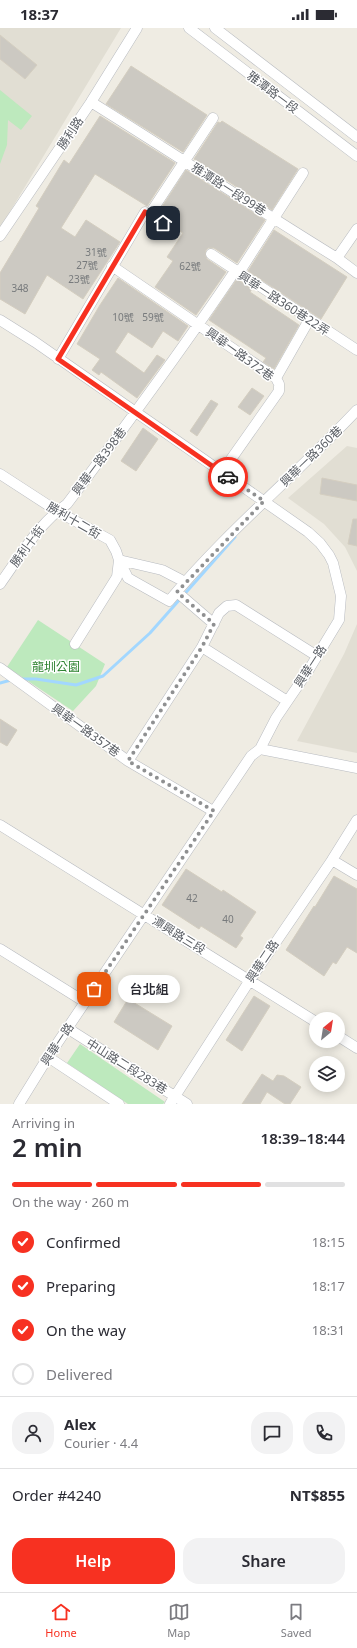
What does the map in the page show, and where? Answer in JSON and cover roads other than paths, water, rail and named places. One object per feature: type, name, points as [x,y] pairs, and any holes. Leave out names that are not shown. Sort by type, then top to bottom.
[{"type":"street","name":"勝利路","points":[[0,236],[90,102],[137,28]]},
{"type":"street","name":"雅潭路一段","points":[[189,28],[357,156]]},
{"type":"street","name":"雅潭路一段","points":[[216,28],[357,137]]},
{"type":"street","name":"雅潭路一段99巷","points":[[90,102],[185,160],[337,258],[357,273]]},
{"type":"street","points":[[153,209],[213,118]]},
{"type":"street","name":"興華一路398巷","points":[[57,510],[67,504],[136,413],[239,270],[303,173]]},
{"type":"street","points":[[58,359],[145,212],[163,223]]},
{"type":"street","points":[[337,258],[357,229]]},
{"type":"street","name":"興華一路360巷22弄","points":[[211,254],[239,270],[309,320],[357,350]]},
{"type":"street","name":"興華一路372巷","points":[[112,266],[276,378],[279,384],[278,391],[222,472]]},
{"type":"street","name":"興華一路","points":[[0,320],[308,532],[329,554],[333,563],[341,596],[339,620],[276,718],[260,749],[251,756],[67,1028],[19,1104]]},
{"type":"street","points":[[276,378],[309,320]]},
{"type":"street","name":"興華一路360巷","points":[[169,601],[182,596],[185,582],[264,501],[357,410]]},
{"type":"street","name":"勝利十二街","points":[[0,474],[57,510],[110,540],[128,578],[169,601]]},
{"type":"street","name":"勝利十街","points":[[0,584],[41,526],[57,510]]},
{"type":"street","points":[[75,644],[117,577],[119,560],[162,570],[185,582]]},
{"type":"street","points":[[182,596],[214,624]]},
{"type":"street","points":[[128,761],[202,647],[220,613],[227,606],[236,605],[317,656]]},
{"type":"street","points":[[202,647],[284,699]]},
{"type":"street","name":"興華一路357巷","points":[[0,668],[128,761],[214,811]]},
{"type":"street","points":[[260,749],[357,768]]},
{"type":"street","name":"興華二路","points":[[172,1100],[357,820]]},
{"type":"street","name":"潭興路三段","points":[[0,825],[309,1018]]},
{"type":"street","points":[[332,860],[357,875]]},
{"type":"street","points":[[0,949],[85,1002]]},
{"type":"street","name":"中山路二段283巷","points":[[67,1028],[172,1100],[187,1104]]},
{"type":"street","points":[[345,1040],[357,1048]]},
{"type":"street","points":[[48,1057],[119,1104]]},
{"type":"waterway","points":[[21,679],[36,679],[76,685],[103,676],[150,633],[235,537]]},
{"type":"waterway","points":[[0,683],[11,680]]},
{"type":"place","name":"台北組","points":[[94,989]]},
{"type":"park label","name":"龍圳公園","points":[[56,666]]}]
